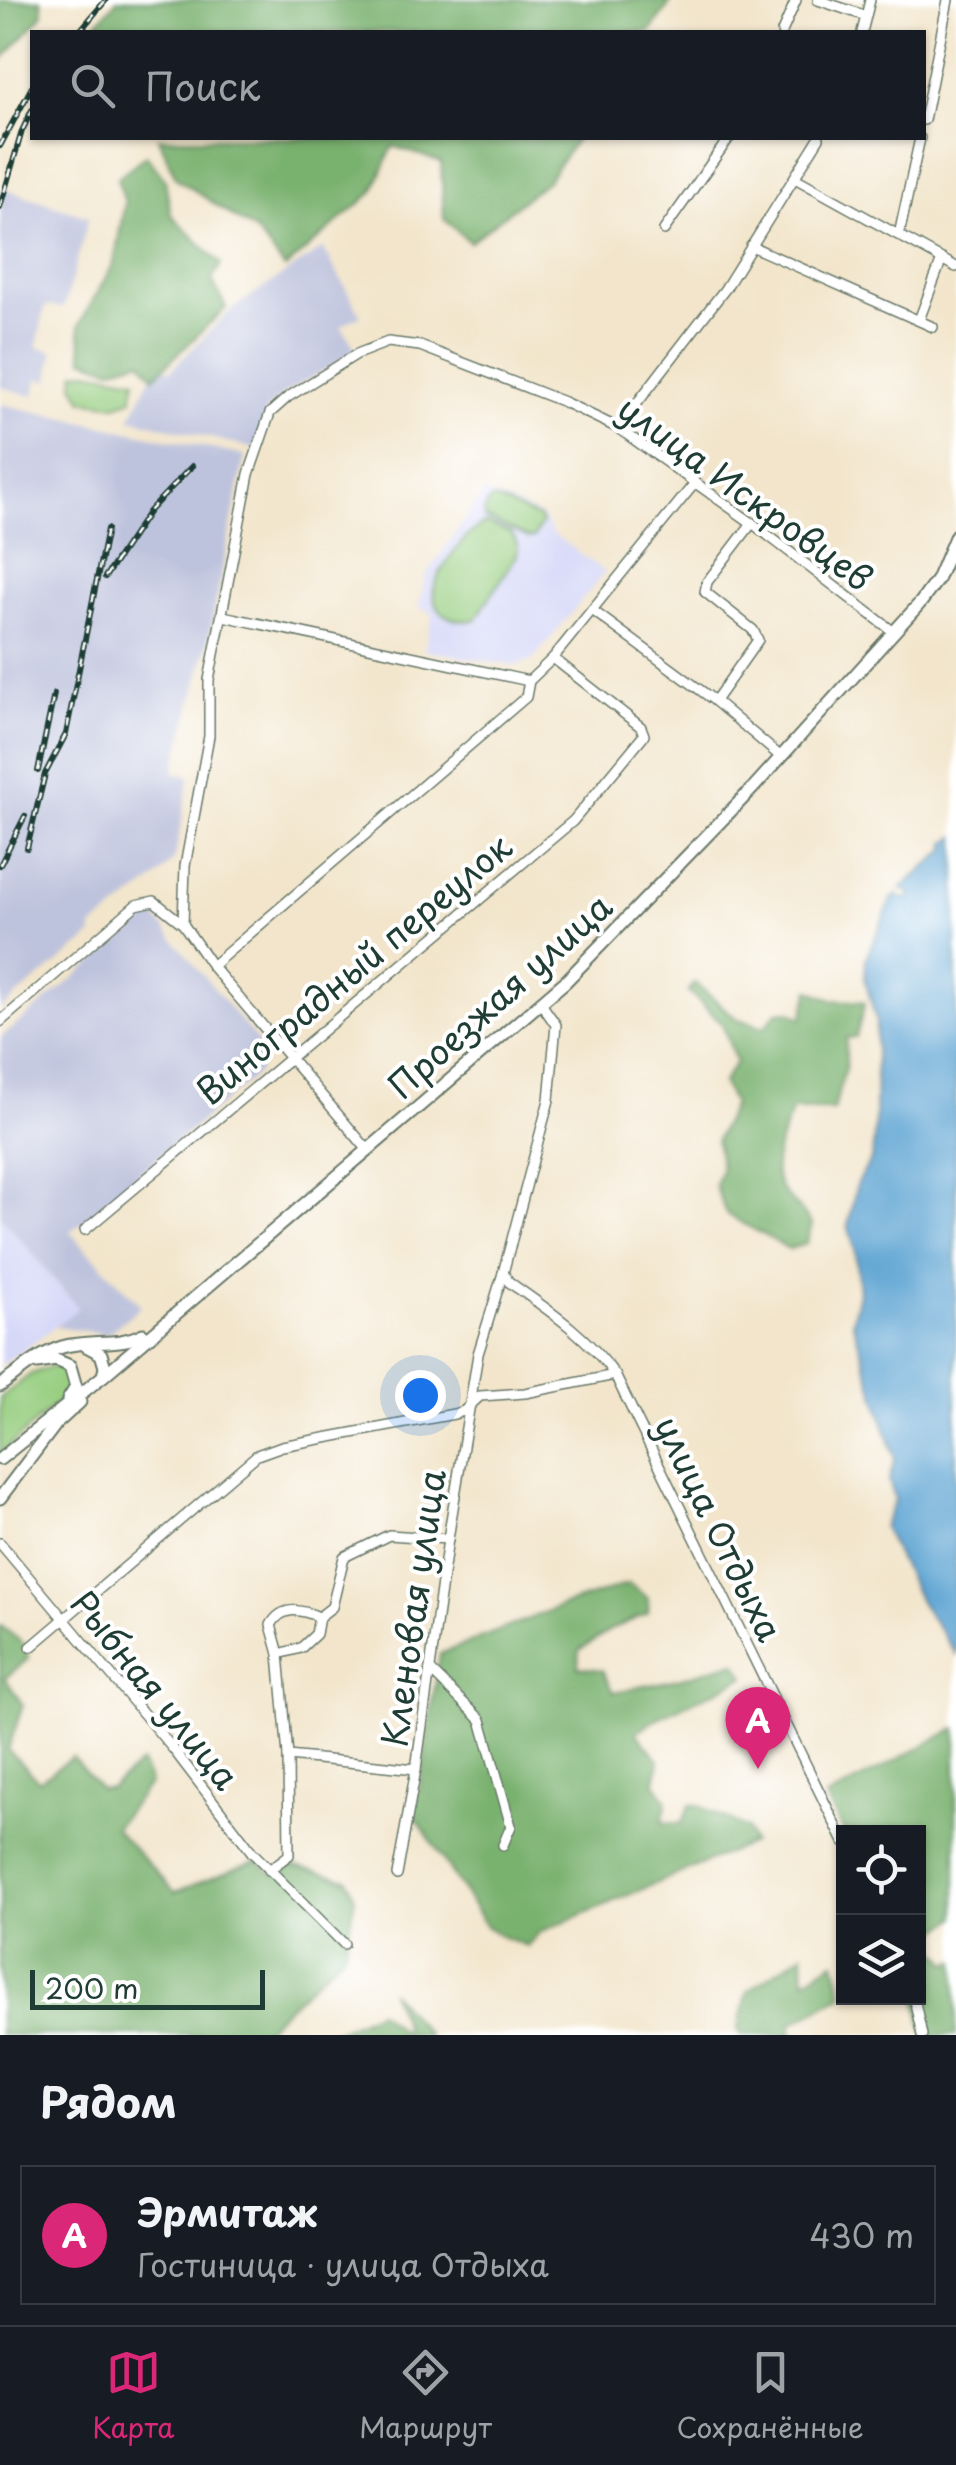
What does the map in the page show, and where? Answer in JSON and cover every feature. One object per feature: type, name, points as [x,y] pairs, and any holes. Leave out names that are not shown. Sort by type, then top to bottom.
[{"type":"main road","name":"Проезжая улица","points":[[0,1459],[98,1380],[540,1002],[627,920],[894,632],[937,580],[956,535]]},
{"type":"main road","points":[[0,1386],[60,1348],[130,1340],[165,1322]]},
{"type":"main road","points":[[0,1498],[105,1367],[102,1354],[81,1344]]},
{"type":"main road","points":[[24,1368],[56,1360],[70,1366],[76,1387],[55,1413]]},
{"type":"street","points":[[783,30],[796,0]]},
{"type":"street","points":[[818,0],[866,16]]},
{"type":"street","points":[[862,30],[870,0]]},
{"type":"street","points":[[926,110],[948,0]]},
{"type":"street","points":[[664,230],[729,140]]},
{"type":"street","points":[[618,428],[724,290],[818,140]]},
{"type":"street","points":[[899,235],[920,140]]},
{"type":"street","points":[[795,178],[956,267]]},
{"type":"street","points":[[751,246],[933,327]]},
{"type":"street","points":[[919,320],[942,259]]},
{"type":"street","name":"улица Искровцев","points":[[223,616],[249,474],[270,412],[358,354],[388,342],[420,346],[564,402],[618,428],[752,523],[894,632]]},
{"type":"street","points":[[212,966],[526,696],[530,680],[553,658],[694,484]]},
{"type":"street","points":[[715,701],[758,640],[752,630],[706,592],[708,582],[752,523]]},
{"type":"street","points":[[592,610],[715,701],[781,757]]},
{"type":"street","points":[[183,924],[185,866],[209,736],[209,680],[223,616],[530,680]]},
{"type":"street","name":"Виноградный переулок","points":[[85,1230],[572,821],[644,736],[641,727],[553,658]]},
{"type":"street","points":[[0,1022],[136,905],[154,901],[183,924],[212,966],[367,1149]]},
{"type":"street","name":"Кленовая улица","points":[[397,1875],[478,1354],[504,1273],[549,1100],[556,1025],[540,1002]]},
{"type":"street","name":"улица Отдыха","points":[[504,1273],[509,1282],[564,1322],[604,1359],[615,1375],[836,1826]]},
{"type":"street","points":[[31,1647],[257,1455],[282,1446],[454,1414],[480,1396],[524,1393],[615,1375]]},
{"type":"street","points":[[279,1654],[309,1642],[319,1626],[319,1617],[332,1607],[344,1557],[389,1536],[448,1539]]},
{"type":"street","name":"Рыбная улица","points":[[0,1542],[174,1750],[252,1852],[344,1944]]},
{"type":"street","name":"Рыбная улица","points":[[270,1870],[289,1855],[288,1756],[279,1654],[271,1631],[275,1618],[289,1610],[319,1617]]},
{"type":"street","points":[[430,1670],[481,1720],[512,1826],[504,1845]]},
{"type":"street","points":[[288,1756],[416,1769]]},
{"type":"street","points":[[916,2005],[922,2035]]},
{"type":"shaded area","points":[[3,188],[89,217],[65,304],[62,308],[45,306],[37,347],[53,351],[49,381],[38,379],[34,396],[0,387]]},
{"type":"shaded area","points":[[323,248],[361,315],[341,326],[357,351],[285,393],[267,409],[256,449],[130,418],[158,363],[170,371],[232,309]]},
{"type":"shaded area","points":[[0,404],[245,456],[208,642],[174,772],[190,776],[175,858],[156,879],[92,928],[93,935],[0,1010]]},
{"type":"shaded area","points":[[484,492],[542,516],[553,534],[605,572],[532,661],[513,666],[424,650],[433,614],[419,607],[425,576]]},
{"type":"shaded area","points":[[153,914],[262,1047],[259,1072],[70,1232],[141,1306],[107,1334],[55,1327],[78,1308],[0,1215],[0,1038]]},
{"type":"shaded area","points":[[0,1215],[79,1309],[0,1366]]},
{"type":"green space","points":[[0,0],[41,0],[43,14],[0,62]]},
{"type":"green space","points":[[117,0],[672,0],[651,30],[91,30]]},
{"type":"green space","points":[[160,140],[576,140],[547,181],[470,242],[444,219],[441,162],[393,146],[373,192],[285,268],[256,232],[176,178]]},
{"type":"green space","points":[[146,155],[165,180],[171,215],[221,264],[212,280],[226,308],[154,377],[141,360],[112,369],[83,359],[79,325],[114,263],[125,202],[117,178]]},
{"type":"green space","points":[[87,371],[136,379],[132,399],[116,405],[83,400],[74,385],[75,373]]},
{"type":"green space","points":[[494,499],[540,518],[542,523],[534,537],[485,518],[489,501]]},
{"type":"green space","points":[[487,523],[512,534],[518,546],[517,555],[476,619],[452,618],[435,602],[435,585],[456,549]]},
{"type":"green space","points":[[695,983],[737,1019],[765,1027],[777,1012],[789,1011],[802,1018],[810,990],[832,1000],[865,1002],[856,1037],[846,1038],[846,1064],[834,1110],[792,1110],[777,1153],[779,1184],[812,1225],[806,1244],[789,1249],[726,1214],[715,1185],[721,1169],[716,1140],[733,1104],[722,1083],[736,1062],[722,1024],[688,991]]},
{"type":"green space","points":[[56,1365],[68,1376],[67,1394],[0,1455],[0,1398],[31,1374]]},
{"type":"green space","points":[[629,1584],[649,1599],[648,1613],[579,1650],[578,1667],[602,1670],[614,1692],[736,1662],[745,1677],[636,1732],[659,1760],[655,1783],[667,1801],[662,1822],[681,1824],[690,1805],[698,1805],[747,1829],[752,1843],[540,1932],[527,1946],[486,1926],[412,1811],[420,1784],[440,1654]]},
{"type":"green space","points":[[0,1625],[26,1646],[28,1659],[5,1678],[23,1705],[8,1750],[39,1781],[72,1757],[100,1789],[110,1788],[141,1763],[150,1783],[114,1828],[175,1892],[257,1861],[274,1874],[291,1865],[348,1879],[355,1898],[344,1953],[258,2035],[0,2035]]},
{"type":"green space","points":[[956,1728],[956,1918],[939,1930],[926,1925],[926,1825],[840,1825],[826,1798]]},
{"type":"green space","points":[[926,1938],[949,1963],[956,1961],[956,2035],[924,2035],[918,2005],[926,2005]]},
{"type":"green space","points":[[803,1953],[804,1980],[835,1961],[836,1999],[791,2024],[792,2035],[741,2035],[738,2029],[748,1991]]},
{"type":"green space","points":[[390,1991],[428,2035],[327,2035],[378,2011],[401,2031],[405,2027]]},
{"type":"water","points":[[956,836],[956,1654],[921,1603],[883,1527],[895,1499],[889,1480],[895,1458],[852,1321],[859,1293],[848,1225],[857,1183],[872,1158],[875,1126],[876,1021],[865,978],[866,958],[892,899],[898,894],[910,899],[910,894],[901,888],[947,849],[946,844]]},
{"type":"railway","points":[[81,30],[106,0]]},
{"type":"railway","points":[[0,146],[30,91]]},
{"type":"railway","points":[[0,207],[30,114]]},
{"type":"railway","points":[[105,577],[149,511],[192,466]]},
{"type":"railway","points":[[27,848],[45,774],[66,734],[107,529]]},
{"type":"railway","points":[[38,771],[54,694]]},
{"type":"railway","points":[[0,865],[25,816]]},
{"type":"place","name":"Эрмитаж","points":[[758,1769]]}]
